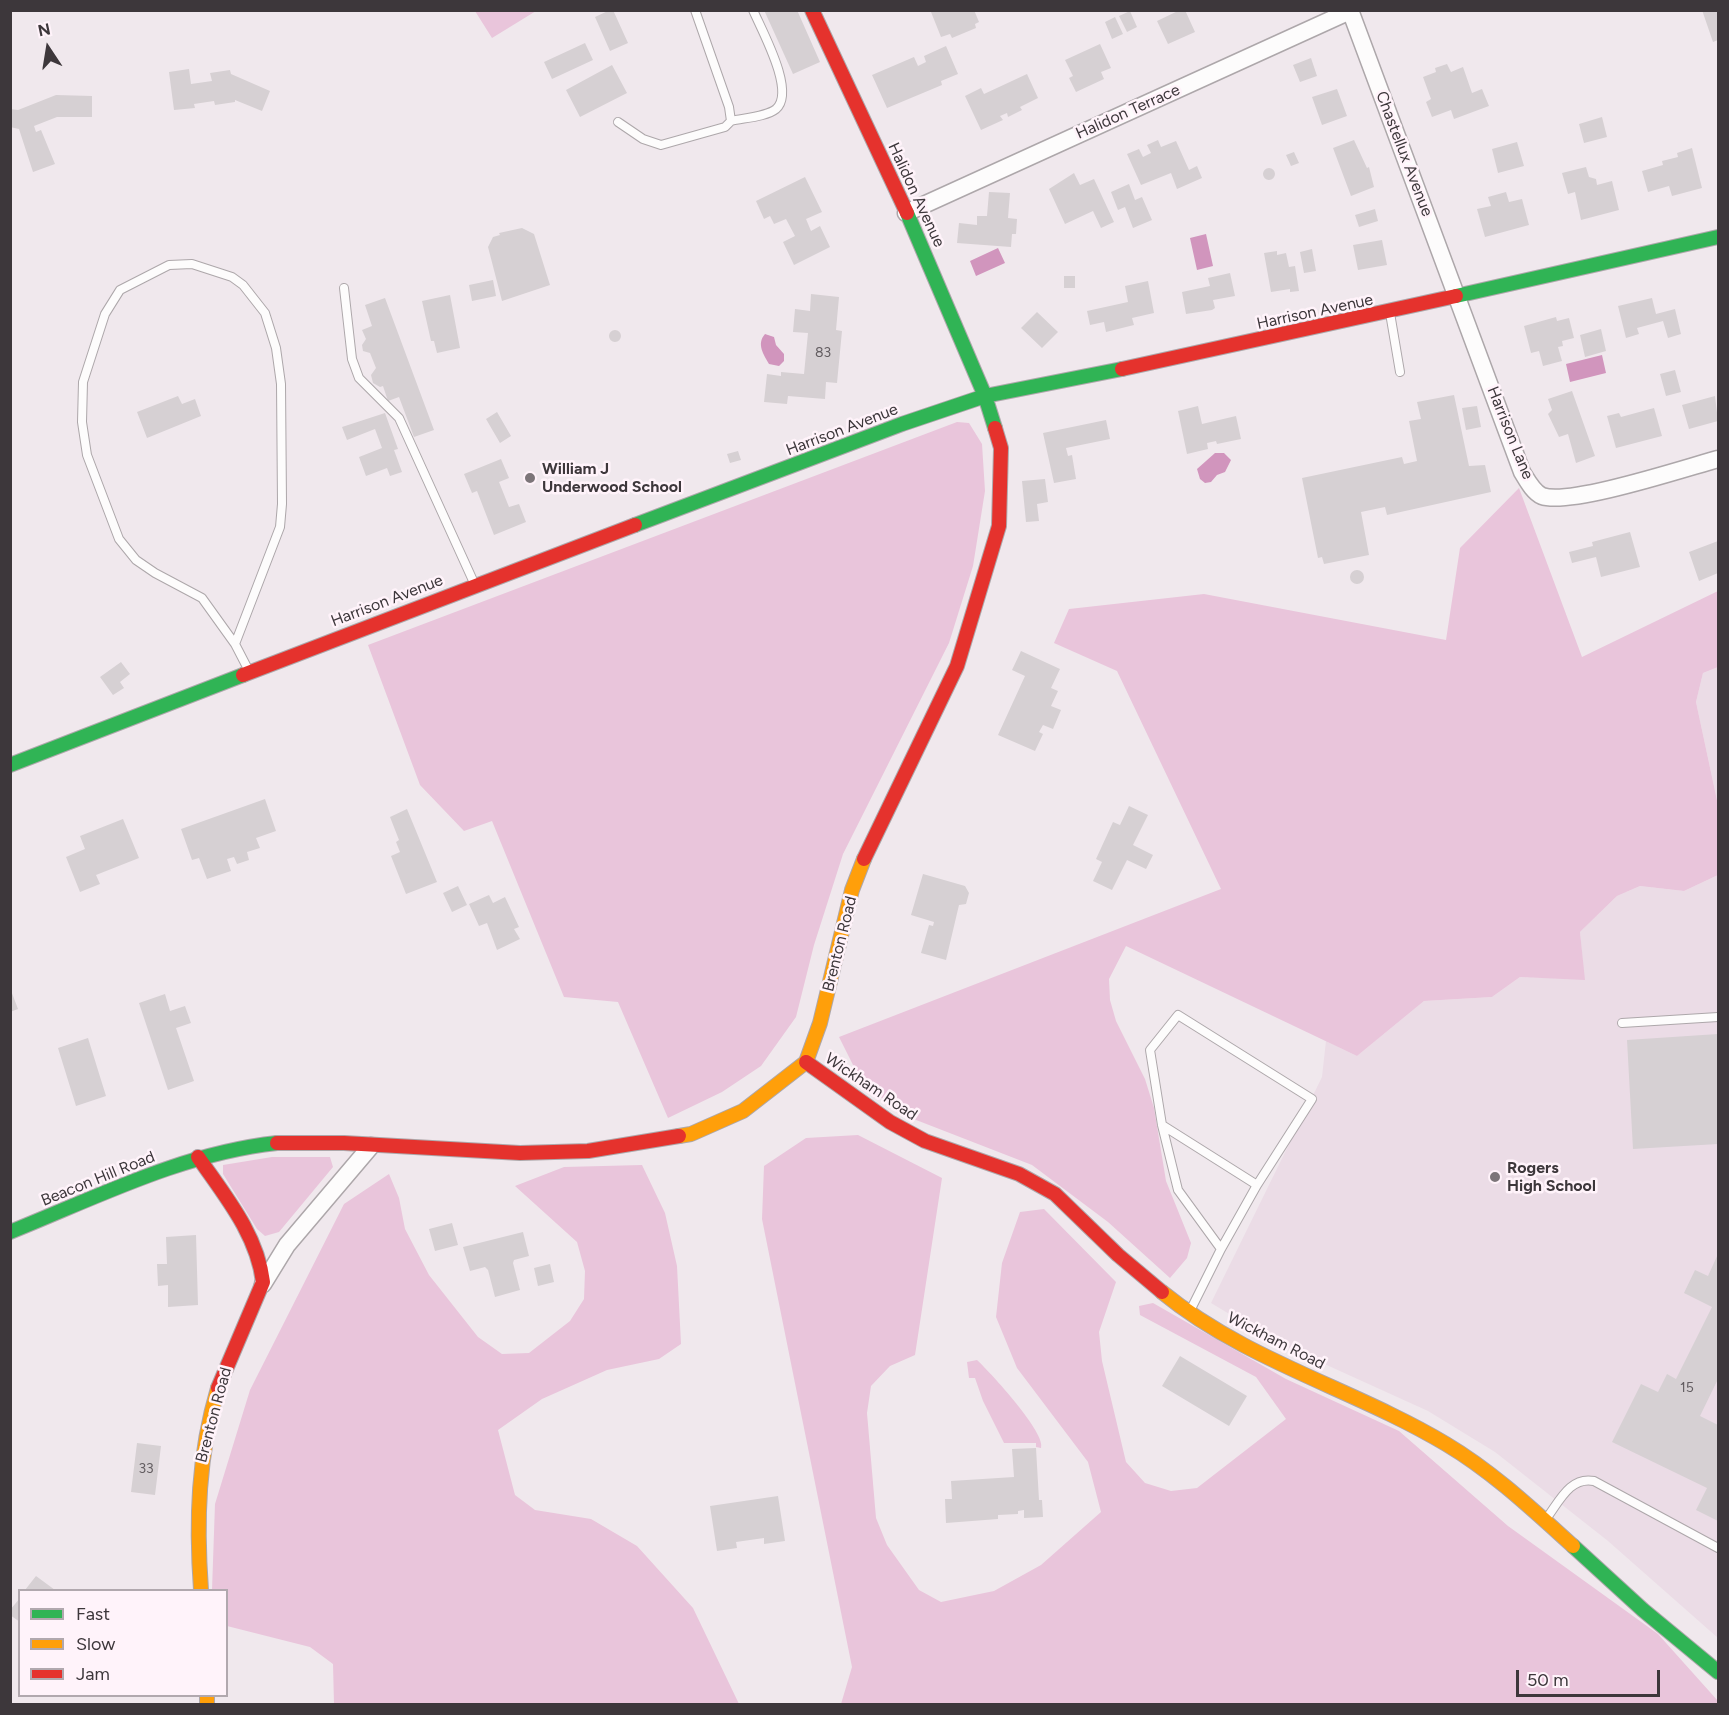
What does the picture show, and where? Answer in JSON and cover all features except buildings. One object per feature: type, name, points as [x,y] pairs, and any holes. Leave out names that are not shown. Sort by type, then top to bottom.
[{"type":"street","name":"Halidon Avenue","points":[[812,10],[924,249],[985,396]]},
{"type":"street","name":"Halidon Terrace","points":[[906,213],[1350,11]]},
{"type":"street","name":"Chastellux Avenue","points":[[1350,11],[1458,298]]},
{"type":"street","name":"Harrison Avenue","points":[[10,765],[475,585],[902,424],[985,396],[1458,298],[1719,237]]},
{"type":"street","name":"Harrison Lane","points":[[1458,298],[1522,472],[1530,485],[1541,495],[1569,497],[1719,459]]},
{"type":"street","name":"Brenton Road","points":[[806,1062],[820,1023],[852,890],[891,800],[957,666],[999,526],[1001,448],[985,396]]},
{"type":"street","points":[[263,1284],[259,1261],[247,1233],[198,1157],[240,1147],[286,1142],[472,1152],[600,1150],[686,1136],[743,1112],[806,1062]]},
{"type":"street","name":"Wickham Road","points":[[806,1062],[890,1122],[925,1141],[1019,1174],[1055,1194],[1118,1255],[1189,1311],[1254,1352],[1445,1443],[1499,1479],[1546,1519],[1643,1610],[1719,1672]]},
{"type":"street","name":"Brenton Road","points":[[201,1589],[197,1545],[200,1456],[221,1378],[263,1284],[287,1245],[371,1146]]},
{"type":"street","name":"Beacon Hill Road","points":[[10,1233],[198,1157]]},
{"type":"lane","points":[[695,10],[729,107],[731,121]]},
{"type":"lane","points":[[618,122],[643,139],[661,145],[725,127],[731,121],[774,111],[782,102],[783,84],[753,10]]},
{"type":"lane","points":[[235,644],[280,527],[282,504],[281,384],[276,348],[265,313],[243,285],[232,277],[212,269],[192,264],[169,265],[120,290],[105,314],[84,382],[82,422],[87,455],[119,539],[146,566],[202,598],[235,644],[249,671]]},
{"type":"lane","points":[[344,288],[352,359],[359,378],[399,418],[475,585]]},
{"type":"lane","points":[[1390,312],[1400,372]]},
{"type":"lane","points":[[1189,1311],[1257,1185],[1312,1100],[1178,1016],[1150,1050],[1162,1125],[1178,1190],[1221,1249]]},
{"type":"lane","points":[[1622,1023],[1719,1017]]},
{"type":"lane","points":[[1162,1125],[1257,1185]]},
{"type":"lane","points":[[1546,1519],[1573,1483],[1583,1479],[1594,1481],[1719,1548]]},
{"type":"shaded area","points":[[475,11],[536,11],[492,38]]},
{"type":"shaded area","points":[[1206,234],[1213,266],[1197,270],[1190,238]]},
{"type":"shaded area","points":[[998,248],[1005,263],[976,276],[970,261]]},
{"type":"shaded area","points":[[765,334],[774,337],[776,345],[784,354],[784,361],[779,366],[769,364],[763,353],[761,342]]},
{"type":"shaded area","points":[[1602,355],[1606,373],[1570,382],[1566,364]]},
{"type":"shaded area","points":[[957,422],[969,423],[982,444],[985,491],[973,566],[949,643],[843,854],[814,945],[796,1017],[761,1066],[722,1092],[668,1118],[618,1002],[564,997],[492,821],[464,831],[420,785],[368,645]]},
{"type":"shaded area","points":[[1215,453],[1224,453],[1231,460],[1225,472],[1217,475],[1211,482],[1205,483],[1200,479],[1197,469]]},
{"type":"shaded area","points":[[1519,488],[1582,657],[1718,591],[1718,667],[1703,673],[1696,702],[1718,805],[1718,875],[1684,891],[1640,886],[1617,896],[1580,932],[1585,980],[1520,977],[1492,997],[1424,1001],[1357,1056],[1126,946],[1109,979],[1110,1000],[1116,1021],[1145,1079],[1154,1108],[1166,1181],[1191,1243],[1187,1258],[1170,1278],[1108,1222],[1032,1165],[911,1118],[876,1094],[856,1071],[839,1037],[1221,889],[1117,671],[1054,643],[1069,609],[1204,594],[1446,640],[1460,548]]},
{"type":"shaded area","points":[[1718,667],[1718,805],[1696,702],[1703,673]]},
{"type":"shaded area","name":"Rogers High School","points":[[1718,875],[1718,1638],[1608,1541],[1495,1452],[1428,1411],[1276,1342],[1211,1303],[1322,1077],[1326,1041],[1357,1056],[1424,1001],[1492,997],[1520,977],[1584,979],[1580,932],[1617,896],[1640,886],[1684,891]]},
{"type":"shaded area","points":[[858,1135],[942,1178],[915,1355],[890,1366],[871,1386],[867,1413],[876,1518],[887,1545],[919,1590],[941,1602],[994,1591],[1041,1565],[1101,1512],[1088,1462],[1017,1368],[996,1317],[1002,1263],[1020,1212],[1044,1209],[1116,1282],[1099,1332],[1102,1361],[1126,1462],[1145,1483],[1171,1491],[1197,1488],[1286,1419],[1256,1377],[1140,1315],[1139,1306],[1153,1303],[1286,1379],[1399,1431],[1508,1526],[1658,1634],[1718,1701],[1718,1704],[841,1704],[852,1667],[762,1219],[764,1166],[806,1138]]},
{"type":"shaded area","points":[[272,1157],[330,1157],[333,1167],[279,1232],[265,1236],[257,1229],[223,1174],[223,1165]]},
{"type":"shaded area","points":[[642,1165],[665,1213],[677,1266],[681,1344],[659,1359],[607,1370],[542,1399],[498,1430],[515,1495],[535,1510],[591,1519],[637,1546],[693,1608],[739,1704],[334,1704],[333,1664],[310,1647],[228,1626],[228,1589],[212,1589],[215,1504],[250,1390],[344,1204],[389,1174],[399,1198],[405,1229],[429,1275],[478,1337],[502,1354],[529,1353],[570,1321],[584,1299],[585,1271],[577,1242],[515,1186],[564,1167]]},
{"type":"shaded area","points":[[977,1360],[1005,1389],[1027,1417],[1041,1441],[1041,1448],[1036,1447],[1036,1443],[1004,1443],[983,1401],[975,1378],[969,1378],[967,1362]]},
{"type":"traffic: fast","points":[[907,213],[985,396],[995,428]]},
{"type":"traffic: fast","points":[[1456,296],[1718,237]]},
{"type":"traffic: fast","points":[[635,525],[902,424],[985,396],[1122,369]]},
{"type":"traffic: fast","points":[[10,765],[243,675]]},
{"type":"traffic: fast","points":[[10,1232],[174,1166],[242,1148],[277,1143]]},
{"type":"traffic: fast","points":[[1573,1546],[1643,1610],[1718,1672]]},
{"type":"traffic: slow","points":[[679,1136],[691,1134],[743,1111],[806,1062],[820,1023],[852,890],[864,859]]},
{"type":"traffic: slow","points":[[1162,1292],[1229,1337],[1446,1444],[1496,1479],[1573,1546]]},
{"type":"traffic: slow","points":[[201,1589],[200,1488],[206,1438],[218,1388]]},
{"type":"traffic: slow","points":[[207,1697],[207,1704]]},
{"type":"traffic: jam","points":[[812,10],[907,213]]},
{"type":"traffic: jam","points":[[1122,369],[1456,296]]},
{"type":"traffic: jam","points":[[864,859],[957,666],[999,526],[1001,448],[995,428]]},
{"type":"traffic: jam","points":[[243,675],[635,525]]},
{"type":"traffic: jam","points":[[806,1062],[890,1122],[925,1141],[1019,1174],[1055,1194],[1118,1255],[1162,1292]]},
{"type":"traffic: jam","points":[[277,1143],[344,1143],[520,1153],[588,1151],[679,1136]]},
{"type":"traffic: jam","points":[[198,1157],[229,1201],[247,1232],[260,1264],[263,1282],[218,1388]]},
{"type":"place","name":"William J Underwood School","points":[[530,478]]},
{"type":"place","name":"Rogers High School","points":[[1495,1177]]}]
